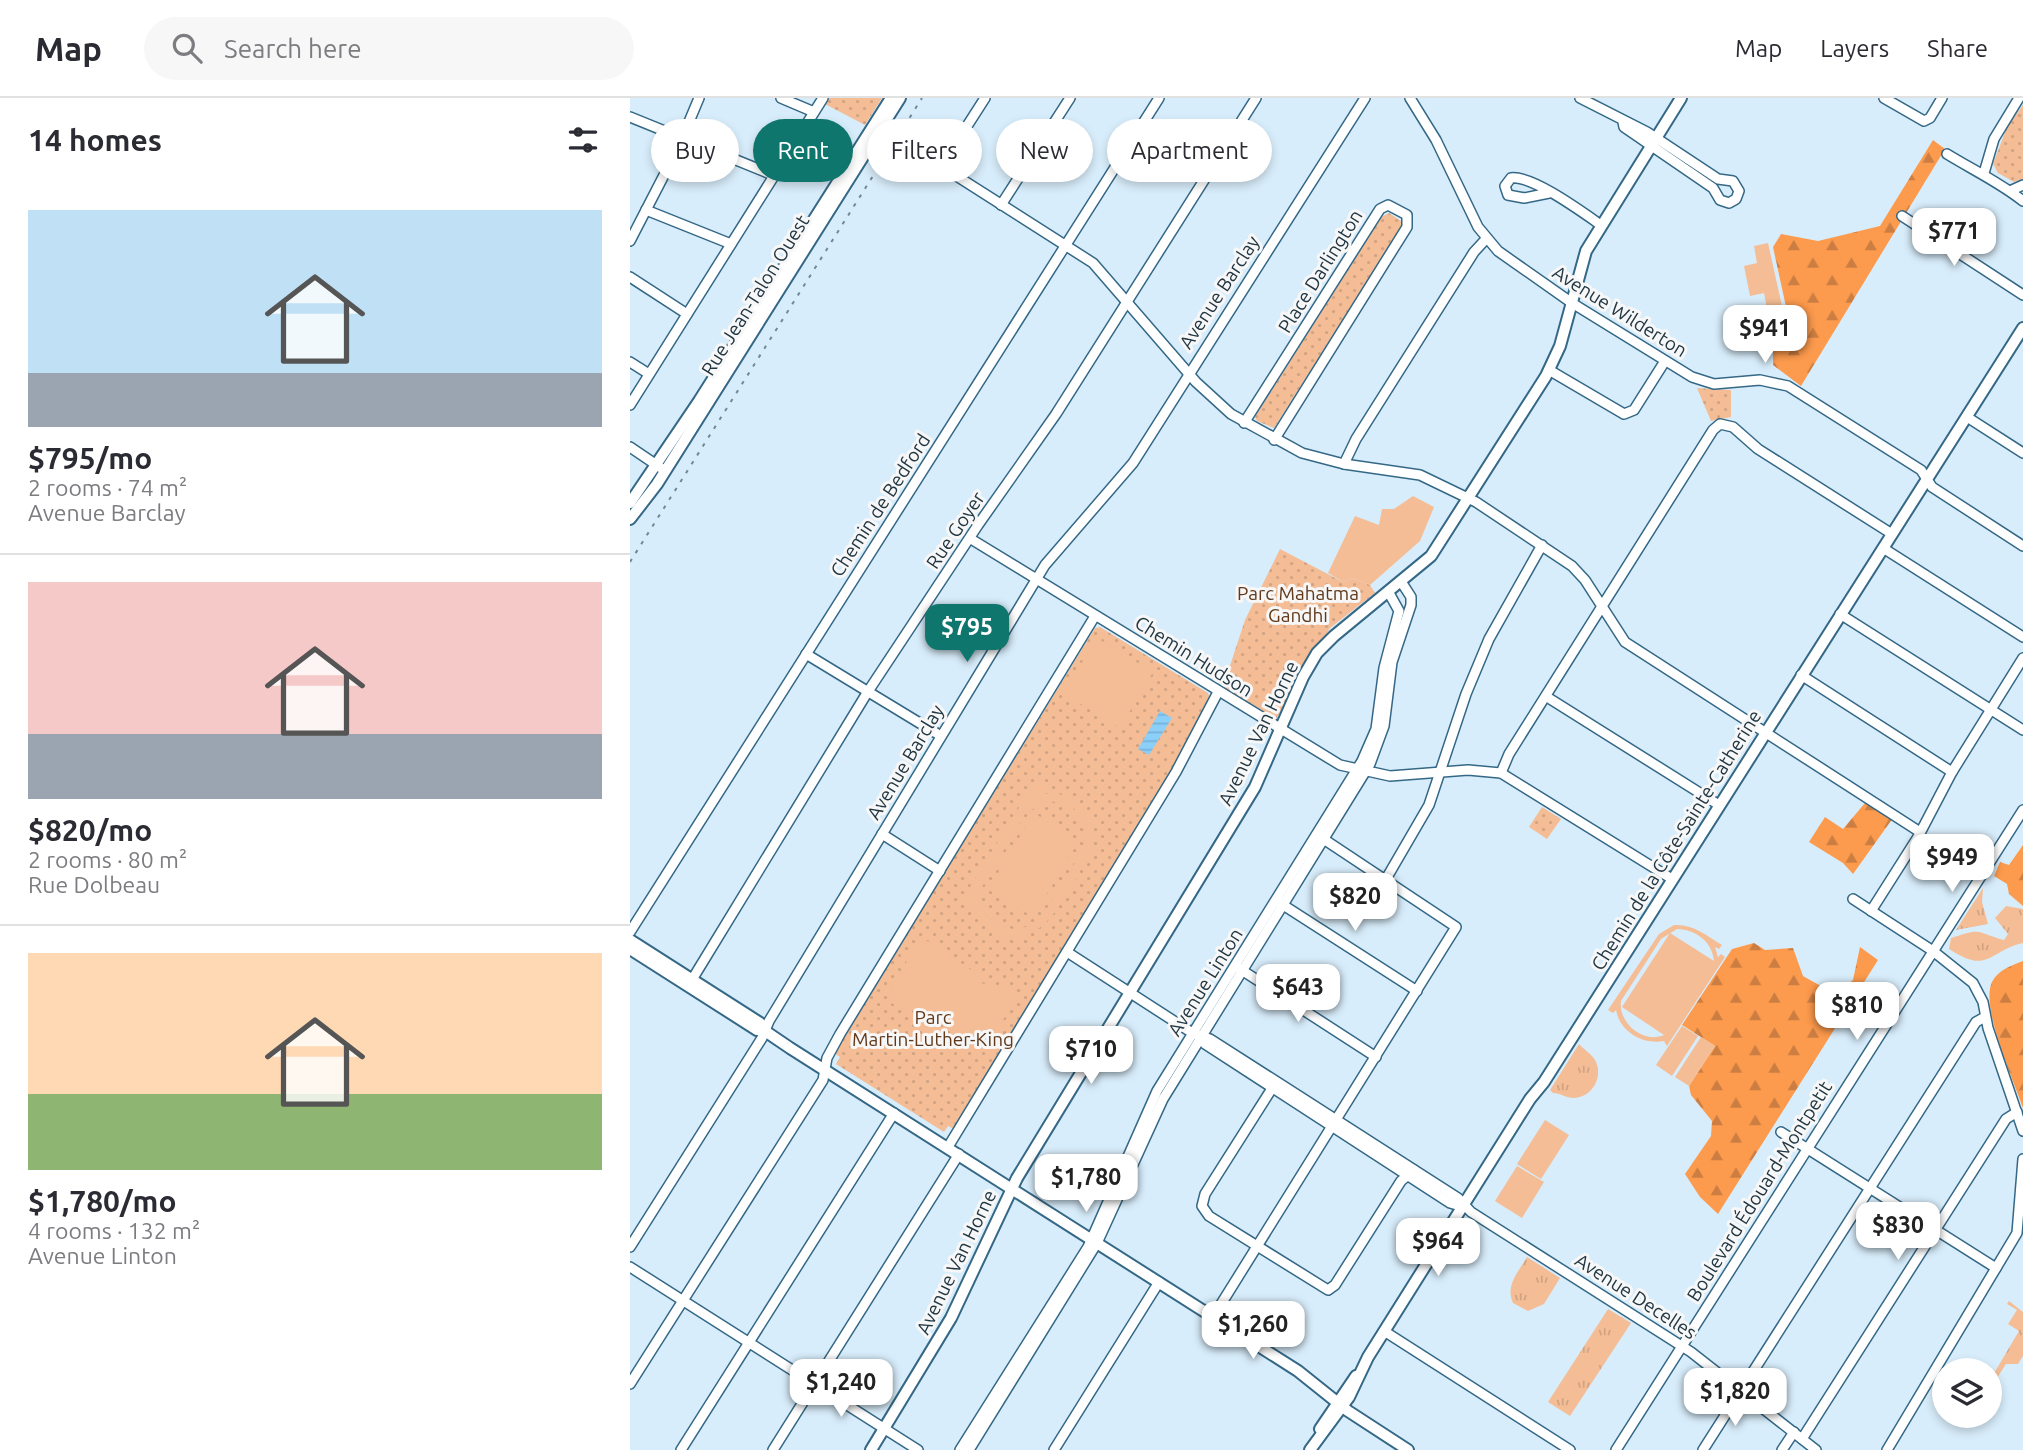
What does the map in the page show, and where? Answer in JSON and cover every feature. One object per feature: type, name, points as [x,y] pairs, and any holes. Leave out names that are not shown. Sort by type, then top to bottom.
[{"type":"main road","name":"Rue Jean-Talon Ouest","points":[[661,468],[891,98]]},
{"type":"main road","name":"Rue Jean-Talon Ouest","points":[[630,519],[632,504],[661,468],[900,98]]},
{"type":"main road","name":"Avenue Van Horne","points":[[871,1450],[948,1323],[1012,1187],[1255,787],[1303,677],[1317,653],[1339,631],[1402,583],[1432,556],[1549,370],[1560,346],[1581,263],[1601,225],[1681,98]]},
{"type":"main road","name":"Chemin de la Côte-Sainte-Catherine","points":[[1309,1450],[2023,328]]},
{"type":"main road","points":[[630,940],[690,983]]},
{"type":"main road","points":[[630,949],[760,1023],[765,1031],[1303,1375],[1339,1404],[1408,1450]]},
{"type":"street","points":[[690,119],[699,98]]},
{"type":"street","points":[[781,98],[814,112]]},
{"type":"street","points":[[809,119],[823,98]]},
{"type":"street","points":[[985,98],[944,162],[944,168],[1093,263],[1218,404],[1244,423],[1303,453],[1344,464],[1420,475],[1469,498],[1580,573],[1625,642],[1920,832]]},
{"type":"street","points":[[1001,205],[1070,98]]},
{"type":"street","name":"Chemin de Bedford","points":[[630,932],[1159,98]]},
{"type":"street","name":"Rue Goyer","points":[[690,983],[867,693],[1129,301],[1256,98]]},
{"type":"street","name":"Avenue Barclay","points":[[630,1247],[765,1031],[1036,580],[1068,536],[1123,477],[1365,98]]},
{"type":"street","name":"Avenue Wilderton","points":[[1410,98],[1486,239],[1513,264],[1692,377],[1714,384],[1760,380],[1788,386],[1921,470],[1934,489],[2023,546]]},
{"type":"street","points":[[1580,98],[1622,122],[1625,127],[1654,142],[1718,179],[1733,181],[1739,189],[1737,198],[1729,203],[1720,200],[1713,188],[1654,142]]},
{"type":"street","points":[[1884,98],[1924,121],[1930,118],[1942,98]]},
{"type":"street","points":[[1984,173],[1994,139],[2019,98]]},
{"type":"street","points":[[630,117],[651,126]]},
{"type":"street","points":[[1947,154],[2012,190],[2023,201]]},
{"type":"street","points":[[630,241],[660,182]]},
{"type":"street","points":[[630,405],[769,182]]},
{"type":"street","points":[[2012,190],[2023,185]]},
{"type":"street","points":[[1549,193],[1601,225]]},
{"type":"street","name":"Place Darlington","points":[[1244,423],[1380,209],[1388,205],[1394,206],[1407,215],[1407,227],[1274,440]]},
{"type":"street","points":[[646,210],[731,244]]},
{"type":"street","points":[[1902,216],[2023,295]]},
{"type":"street","points":[[1344,464],[1428,325],[1486,239]]},
{"type":"street","points":[[630,277],[687,314]]},
{"type":"street","points":[[1549,370],[1624,414],[1634,410],[1665,361]]},
{"type":"street","points":[[630,362],[649,374]]},
{"type":"street","points":[[1966,417],[2023,453]]},
{"type":"street","points":[[1501,773],[1509,754],[1713,430],[1724,423],[1733,427],[1758,449],[1892,534]]},
{"type":"street","points":[[630,447],[661,468]]},
{"type":"street","name":"Chemin Hudson","points":[[971,539],[1334,762],[1361,771],[1403,776],[1468,770],[1501,773],[1672,879]]},
{"type":"street","points":[[1386,879],[1425,814],[1466,694],[1489,639],[1542,545]]},
{"type":"street","points":[[1883,548],[2023,637]]},
{"type":"street","name":"Avenue Linton","points":[[1395,634],[1411,605],[1411,597],[1402,583]]},
{"type":"street","name":"Avenue Linton","points":[[969,1450],[1095,1241],[1157,1091],[1197,1035],[1361,771],[1376,729],[1384,667],[1399,611],[1389,593]]},
{"type":"street","points":[[1840,614],[2023,730]]},
{"type":"street","points":[[630,1384],[823,1080],[827,1058],[840,1034],[1095,616]]},
{"type":"street","points":[[806,654],[941,736]]},
{"type":"street","points":[[1871,911],[1920,832],[1952,772],[2023,659]]},
{"type":"street","points":[[1801,675],[1952,772]]},
{"type":"street","points":[[948,1147],[1176,772],[1218,692]]},
{"type":"street","points":[[1547,697],[1719,806]]},
{"type":"street","name":"Boulevard Édouard-Montpetit","points":[[1616,1450],[2023,810]]},
{"type":"street","points":[[881,834],[940,871]]},
{"type":"street","points":[[1213,1317],[1456,927],[1320,837]]},
{"type":"street","points":[[1853,899],[1964,974],[1983,1002],[1985,1017],[2023,1131]]},
{"type":"street","points":[[1280,903],[1417,991]]},
{"type":"street","name":"Avenue Decelles","points":[[1067,953],[1197,1035],[1205,1044],[1412,1173],[1450,1203],[1464,1207],[1682,1346],[1816,1450]]},
{"type":"street","points":[[1239,969],[1376,1057]]},
{"type":"street","points":[[1703,1450],[1976,1022],[1985,1017]]},
{"type":"street","points":[[1274,1085],[1203,1202],[1204,1211],[1209,1216],[1321,1287],[1332,1288],[1401,1181],[1412,1173]]},
{"type":"street","points":[[1802,1439],[2006,1119],[2017,1112]]},
{"type":"street","points":[[681,1450],[894,1113]]},
{"type":"street","points":[[1781,1132],[1996,1268]]},
{"type":"street","points":[[773,1450],[959,1154]]},
{"type":"street","points":[[1886,1450],[2018,1229],[2023,1159]]},
{"type":"street","name":"Avenue Linton","points":[[960,1450],[1095,1241]]},
{"type":"street","points":[[630,1268],[918,1450]]},
{"type":"street","points":[[1054,1450],[1159,1282]]},
{"type":"street","points":[[1384,1331],[1570,1450]]},
{"type":"street","points":[[1782,1450],[1794,1432]]},
{"type":"green space","points":[[829,98],[882,98],[865,125],[825,104]]},
{"type":"green space","points":[[2023,105],[2023,179],[2014,182],[1998,173],[1993,164],[2007,127]]},
{"type":"green space","points":[[1933,140],[1945,149],[1801,386],[1773,365],[1773,351],[1784,348],[1790,337],[1790,325],[1773,247],[1781,234],[1818,241],[1880,226]]},
{"type":"green space","points":[[1389,213],[1401,221],[1401,228],[1274,428],[1257,421],[1255,417],[1381,217]]},
{"type":"green space","points":[[1768,243],[1782,306],[1767,309],[1764,293],[1750,296],[1744,266],[1757,263],[1754,246]]},
{"type":"green space","points":[[1697,388],[1731,390],[1731,417],[1711,421]]},
{"type":"green space","points":[[1413,496],[1434,507],[1420,541],[1370,585],[1353,578],[1343,582],[1328,573],[1355,516],[1379,525],[1382,509],[1394,509]]},
{"type":"green space","name":"Parc Mahatma Gandhi","points":[[1280,549],[1343,582],[1353,578],[1370,585],[1375,593],[1330,628],[1276,719],[1223,687],[1245,620]]},
{"type":"green space","name":"Parc Martin-Luther-King","points":[[1100,627],[1208,693],[1210,698],[1190,741],[954,1129],[948,1126],[944,1132],[836,1064],[840,1057],[834,1053],[1095,628]]},
{"type":"green space","points":[[1097,638],[1153,672],[1120,728],[1063,693]]},
{"type":"green space","points":[[1034,783],[1042,787],[1038,795],[1063,795],[1082,806],[1092,826],[1091,851],[1066,896],[1044,925],[1030,934],[1015,937],[998,934],[981,920],[973,901],[968,908],[960,903]],"holes":[[[1045,802],[1068,805],[1082,819],[1085,829],[1081,850],[1038,920],[1024,927],[1003,927],[993,921],[985,910],[982,887],[1025,814]]]},
{"type":"green space","points":[[1865,803],[1893,818],[1853,874],[1843,863],[1809,842],[1825,817],[1843,829]]},
{"type":"green space","points":[[1542,807],[1561,819],[1547,839],[1529,827]]},
{"type":"green space","points":[[1034,813],[1079,841],[1033,917],[988,889]]},
{"type":"green space","points":[[2023,845],[2023,906],[2009,894],[2007,884],[1994,876],[2000,862],[2009,865]]},
{"type":"green space","points":[[1983,888],[1982,902],[1988,924],[1956,930]]},
{"type":"green space","points":[[2006,906],[2023,909],[2023,943],[1981,961],[1962,957],[1949,949],[1951,938],[1969,933],[1979,932],[2004,940],[2008,934],[1995,918]]},
{"type":"green space","points":[[1674,925],[1693,928],[1722,945],[1719,949],[1715,947],[1718,957],[1721,954],[1725,957],[1667,1046],[1664,1041],[1648,1041],[1627,1031],[1616,1010],[1613,1013],[1608,1010],[1659,934]],"holes":[[[1677,929],[1702,938],[1710,948],[1714,961],[1670,933]],[[1670,934],[1622,1007],[1664,1035],[1648,1037],[1634,1030],[1624,1017],[1621,1009],[1621,1001],[1661,939]]]},
{"type":"green space","points":[[928,941],[982,977],[978,983],[998,985],[1017,996],[986,1049],[981,1050],[935,1016],[886,1000],[916,944]]},
{"type":"green space","points":[[1754,943],[1765,950],[1793,948],[1803,976],[1835,994],[1853,980],[1860,947],[1878,960],[1718,1214],[1700,1197],[1685,1174],[1711,1136],[1712,1121],[1691,1095],[1689,1086],[1715,1046],[1682,1025],[1732,949]]},
{"type":"green space","points":[[2023,961],[2023,1108],[1994,1026],[1990,993],[1992,982],[1998,974]]},
{"type":"green space","points":[[1682,1026],[1698,1036],[1672,1076],[1656,1065]]},
{"type":"green space","points":[[1701,1037],[1715,1046],[1689,1086],[1675,1077]]},
{"type":"green space","points":[[1579,1044],[1597,1066],[1595,1085],[1581,1097],[1571,1098],[1553,1093],[1550,1090]]},
{"type":"green space","points":[[1545,1120],[1569,1135],[1541,1179],[1517,1164]]},
{"type":"green space","points":[[1517,1166],[1544,1182],[1522,1218],[1495,1201]]},
{"type":"green space","points":[[1527,1257],[1560,1278],[1544,1304],[1528,1311],[1513,1303],[1511,1297],[1514,1279]]},
{"type":"green space","points":[[2009,1301],[2023,1312],[2023,1356],[2018,1364],[2006,1364],[2002,1370],[2002,1360],[2019,1331],[2008,1324],[2017,1310],[2007,1304]]},
{"type":"green space","points":[[1608,1309],[1631,1323],[1570,1416],[1548,1402]]},
{"type":"water","points":[[1160,711],[1172,718],[1149,755],[1138,749]]},
{"type":"railway","points":[[630,562],[922,98]]}]
